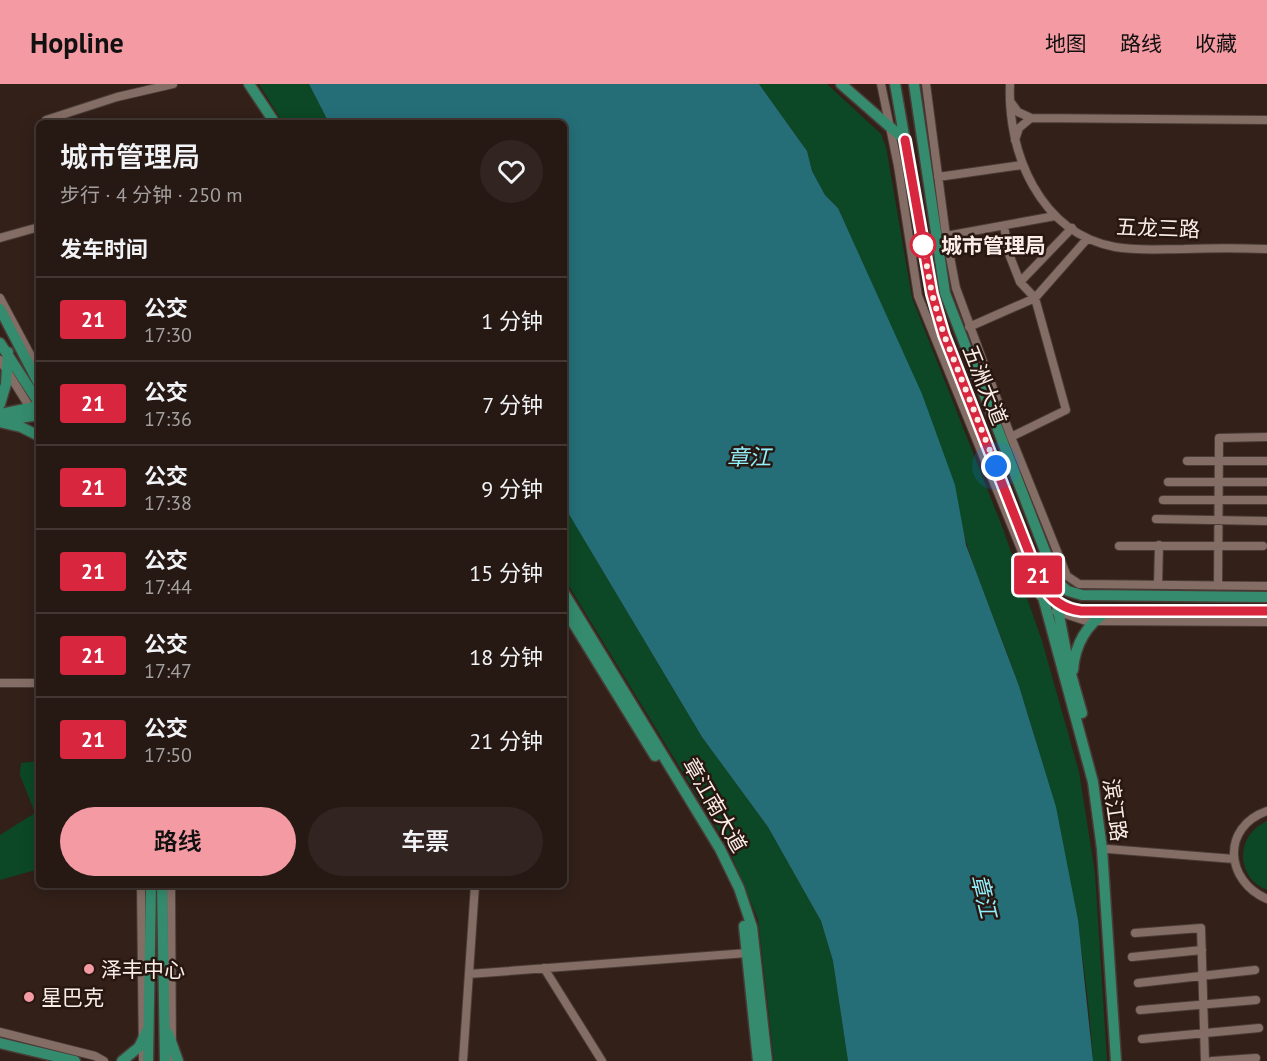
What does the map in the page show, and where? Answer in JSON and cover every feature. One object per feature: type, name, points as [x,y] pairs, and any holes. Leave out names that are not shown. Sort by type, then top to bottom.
[{"type":"main road","points":[[242,84],[266,120]]},
{"type":"main road","points":[[249,84],[273,120]]},
{"type":"main road","points":[[841,84],[905,140]]},
{"type":"main road","name":"五洲大道","points":[[896,84],[932,294],[944,335],[1036,571],[1054,603]]},
{"type":"main road","name":"五洲大道","points":[[913,84],[945,293],[1051,570],[1054,603]]},
{"type":"main road","points":[[0,309],[36,379]]},
{"type":"main road","points":[[0,320],[22,353],[36,368]]},
{"type":"main road","points":[[0,341],[8,371],[0,404]]},
{"type":"main road","points":[[5,357],[36,409]]},
{"type":"main road","points":[[0,414],[36,411]]},
{"type":"main road","points":[[0,422],[36,411]]},
{"type":"main road","points":[[0,422],[21,427],[36,434]]},
{"type":"main road","points":[[1054,603],[1082,595],[1267,597]]},
{"type":"main road","name":"章江南大道","points":[[567,598],[720,849],[739,888],[752,927],[767,1061]]},
{"type":"main road","points":[[1054,603],[1075,610],[1267,611]]},
{"type":"main road","name":"滨江路","points":[[1054,603],[1051,630],[1093,782],[1102,849],[1116,1061]]},
{"type":"main road","name":"滨江路","points":[[1054,603],[1099,781],[1108,849],[1122,1061]]},
{"type":"main road","points":[[1074,685],[1076,651],[1083,635],[1094,621],[1108,611]]},
{"type":"main road","name":"章江南大道","points":[[567,613],[713,851],[742,915],[759,1061]]},
{"type":"main road","points":[[148,1061],[151,1014],[151,888]]},
{"type":"main road","points":[[162,888],[165,1061]]},
{"type":"main road","points":[[122,1061],[143,1041],[151,1014]]},
{"type":"main road","points":[[163,1015],[178,1061]]},
{"type":"main road","points":[[0,1044],[75,1061]]},
{"type":"street","points":[[46,120],[117,97],[172,84]]},
{"type":"street","points":[[881,84],[918,296],[1034,586],[1071,618],[1094,621],[1267,622]]},
{"type":"street","points":[[926,84],[946,236],[956,288],[1011,437],[1067,576],[1079,584],[1267,586]]},
{"type":"street","name":"五龙三路","points":[[1010,84],[1009,100],[1015,141],[1022,165],[1055,216],[1087,239],[1116,247],[1267,249]]},
{"type":"street","points":[[1009,100],[1018,112],[1031,118],[1267,120]]},
{"type":"street","points":[[1015,141],[1019,128],[1031,118]]},
{"type":"street","points":[[938,177],[1022,165]]},
{"type":"street","points":[[946,236],[1055,216]]},
{"type":"street","points":[[1004,226],[1009,254],[1020,282],[1035,298],[1066,410],[1011,437]]},
{"type":"street","points":[[1020,282],[1072,228]]},
{"type":"street","points":[[0,238],[36,229]]},
{"type":"street","points":[[969,327],[1035,298],[1087,239]]},
{"type":"street","points":[[0,298],[36,365]]},
{"type":"street","points":[[8,371],[36,410]]},
{"type":"street","points":[[1218,586],[1220,438],[1267,437]]},
{"type":"street","points":[[1187,461],[1267,461]]},
{"type":"street","points":[[1168,482],[1267,482]]},
{"type":"street","points":[[1163,500],[1267,500]]},
{"type":"street","points":[[1156,519],[1267,521]]},
{"type":"street","points":[[1158,585],[1159,545]]},
{"type":"street","points":[[1119,546],[1263,546]]},
{"type":"street","points":[[1054,603],[1079,584]]},
{"type":"street","points":[[0,683],[36,683]]},
{"type":"street","points":[[1267,811],[1251,818],[1241,830],[1235,844],[1234,859],[1244,884],[1254,893],[1267,899]]},
{"type":"street","points":[[1108,849],[1234,859]]},
{"type":"street","points":[[141,888],[143,1061]]},
{"type":"street","points":[[171,888],[172,1061]]},
{"type":"street","points":[[463,1061],[476,888]]},
{"type":"street","points":[[1134,933],[1202,928],[1205,1061]]},
{"type":"street","points":[[1132,957],[1202,950]]},
{"type":"street","points":[[469,974],[747,953]]},
{"type":"street","points":[[544,968],[599,1060]]},
{"type":"street","points":[[1138,983],[1255,970]]},
{"type":"street","points":[[1140,1010],[1256,1000]]},
{"type":"street","points":[[1142,1039],[1259,1028]]},
{"type":"street","points":[[0,1032],[95,1056],[104,1061]]},
{"type":"street","points":[[1212,1061],[1256,1058]]},
{"type":"green space","points":[[259,84],[309,84],[327,120],[281,120]]},
{"type":"green space","points":[[759,84],[827,84],[881,134],[886,147],[912,298],[1003,529],[1042,641],[1079,772],[1095,873],[1107,1061],[1093,1061],[1077,919],[1046,779],[1019,687],[960,520],[867,273],[838,208],[825,195],[812,171],[807,151]]},
{"type":"green space","points":[[567,511],[702,737],[768,827],[821,921],[833,961],[848,1061],[774,1061],[758,919],[726,843],[567,583]]},
{"type":"green space","points":[[36,761],[36,870],[0,880],[0,835],[35,813],[20,775],[21,763]]},
{"type":"green space","points":[[1267,821],[1267,890],[1256,884],[1249,876],[1244,866],[1243,856],[1244,846],[1249,836],[1256,827]]},
{"type":"water","name":"章江","points":[[309,84],[759,84],[807,151],[812,171],[825,195],[838,208],[922,394],[955,485],[966,545],[1019,686],[1056,807],[1078,920],[1093,1061],[848,1061],[833,961],[821,921],[768,827],[702,737],[567,511],[567,120],[327,120]]},
{"type":"bus line","name":"21","points":[[905,140],[932,294],[944,335],[1041,583],[1047,593],[1062,605],[1081,611],[1267,611]]},
{"type":"place","name":"城市管理局","points":[[923,245]]},
{"type":"place","name":"泽丰中心","points":[[89,969]]},
{"type":"place","name":"星巴克","points":[[29,997]]},
{"type":"route","points":[[923,245],[932,294],[944,335],[996,466]]}]
